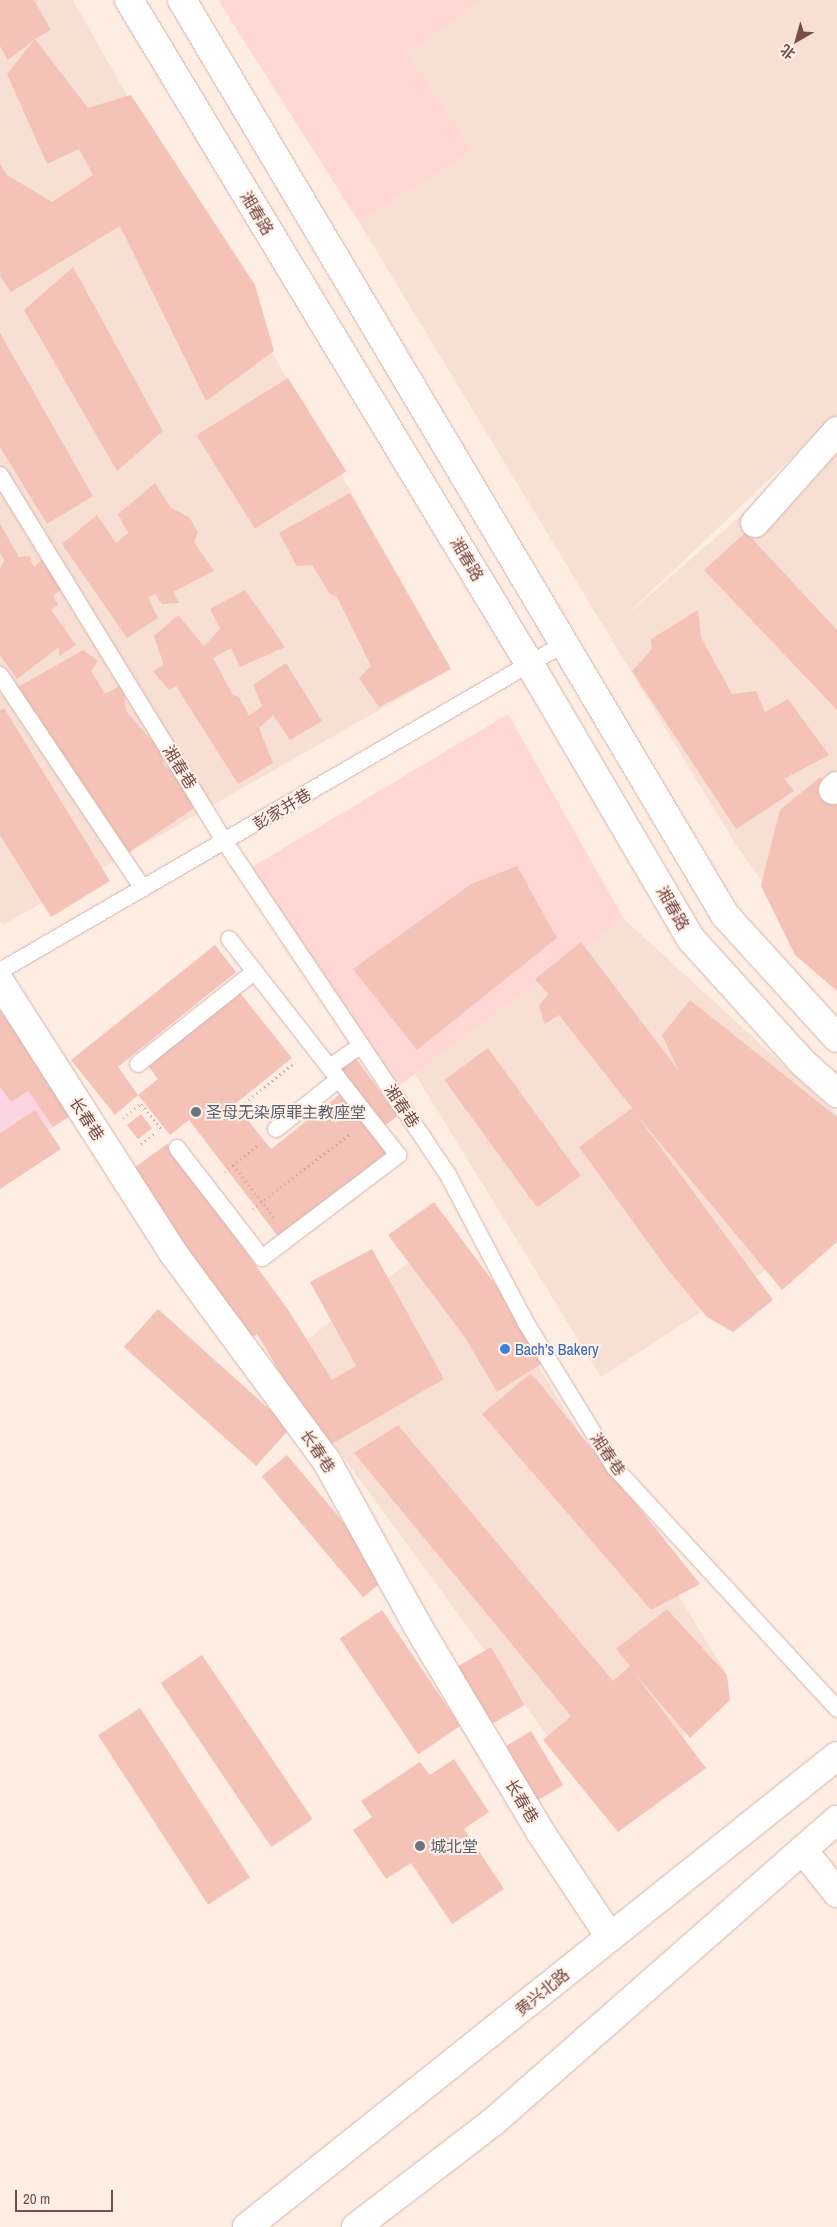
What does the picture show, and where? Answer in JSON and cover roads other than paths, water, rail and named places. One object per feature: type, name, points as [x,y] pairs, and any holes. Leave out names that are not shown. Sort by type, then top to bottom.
[{"type":"street","name":"湘春路","points":[[128,0],[529,663],[691,939],[802,1062],[837,1093]]},
{"type":"street","points":[[182,0],[562,645],[724,915],[837,1038]]},
{"type":"street","points":[[755,523],[837,431]]},
{"type":"street","name":"长春巷","points":[[0,982],[174,1254],[326,1460],[417,1625],[541,1833],[610,1937]]},
{"type":"street","name":"黄兴北路","points":[[247,2227],[837,1756]]},
{"type":"street","points":[[356,2227],[493,2122],[837,1820]]},
{"type":"street","points":[[803,1850],[837,1893]]},
{"type":"lane","name":"湘春巷","points":[[0,475],[225,842],[447,1173],[526,1323],[615,1468],[837,1709]]},
{"type":"lane","name":"彭家并巷","points":[[0,971],[562,645]]},
{"type":"lane","points":[[0,675],[144,889]]},
{"type":"lane","points":[[177,1148],[262,1258],[398,1155],[229,939]]},
{"type":"lane","points":[[138,1064],[254,972]]},
{"type":"lane","points":[[273,1132],[335,1073],[361,1045]]},
{"type":"place","name":"圣母无染原罪主教座堂","points":[[196,1112]]},
{"type":"place","name":"Bach’s Bakery","points":[[505,1349]]},
{"type":"place","name":"城北堂","points":[[420,1846]]}]
